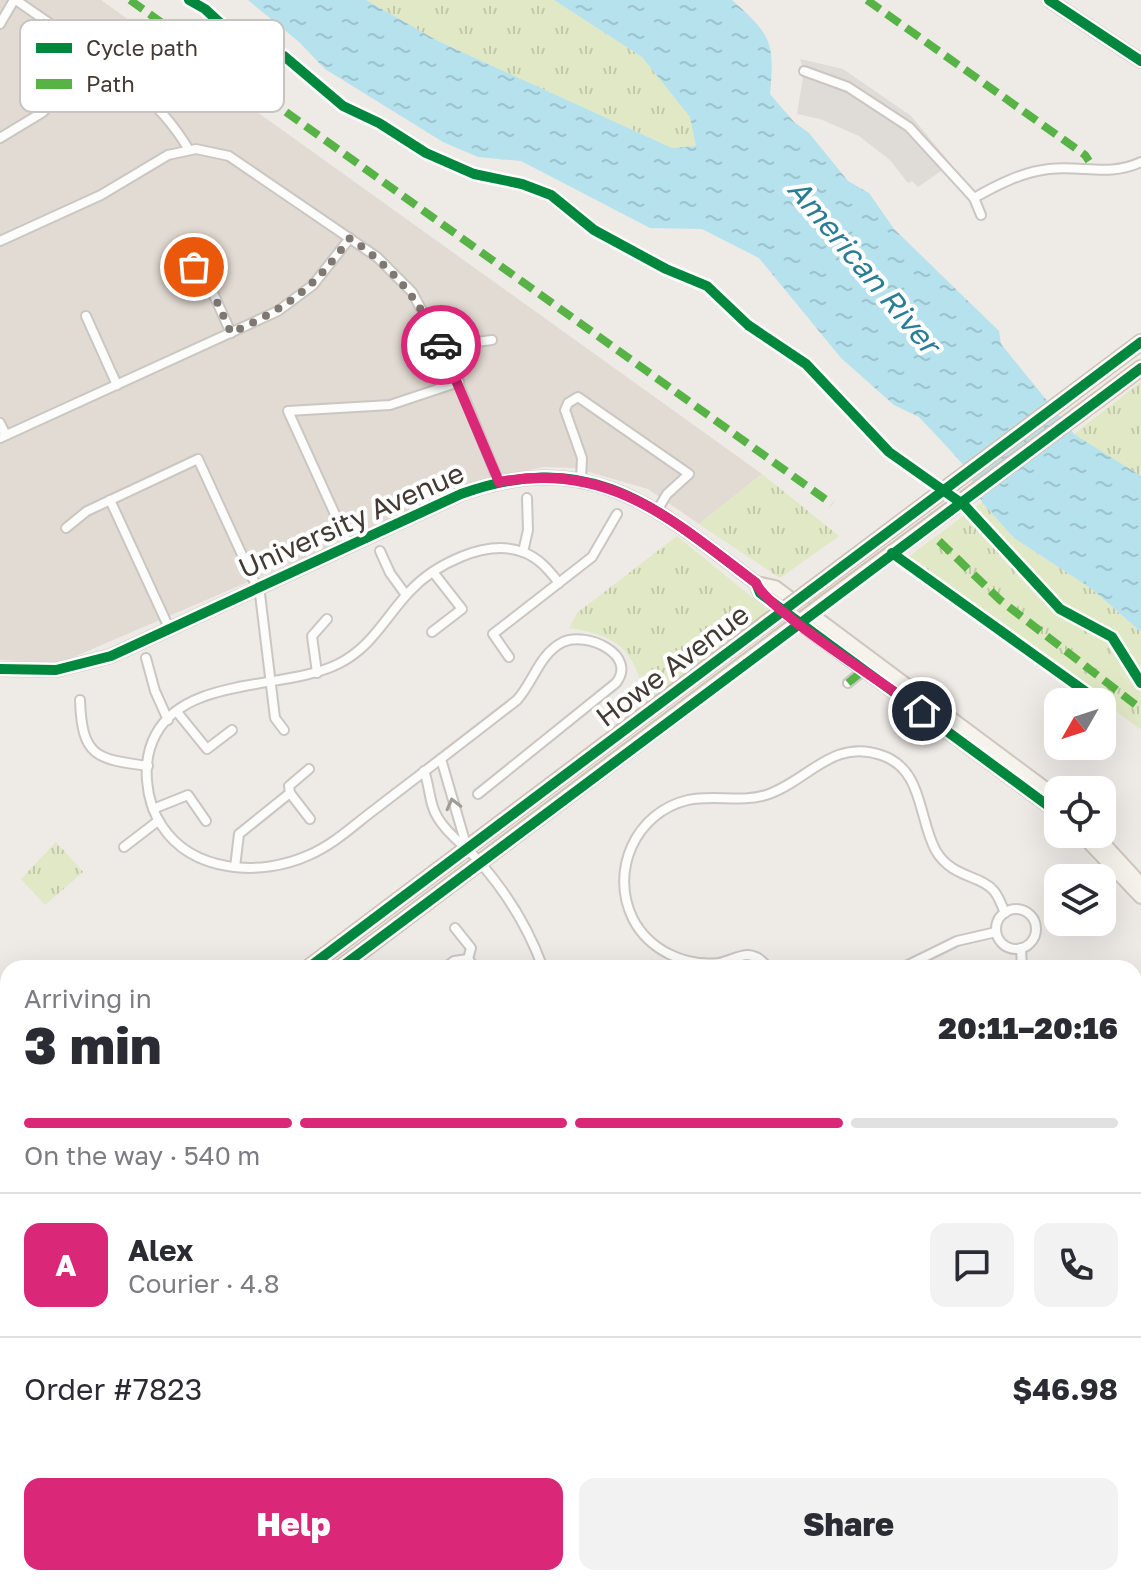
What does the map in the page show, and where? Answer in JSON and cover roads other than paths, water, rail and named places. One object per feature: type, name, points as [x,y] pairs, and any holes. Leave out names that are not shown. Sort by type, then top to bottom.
[{"type":"main road","name":"Howe Avenue","points":[[319,960],[1141,342]]},
{"type":"main road","name":"Howe Avenue","points":[[351,960],[1141,368]]},
{"type":"street","points":[[0,24],[15,0],[43,20]]},
{"type":"street","points":[[1049,0],[1141,61]]},
{"type":"street","points":[[804,71],[848,87],[909,127],[974,198],[981,215]]},
{"type":"street","points":[[0,138],[43,112]]},
{"type":"street","points":[[162,112],[189,150]]},
{"type":"street","points":[[0,241],[101,195],[158,160],[189,150],[219,152],[240,161],[384,263],[412,292],[459,382],[499,482]]},
{"type":"street","points":[[974,198],[1001,183],[1052,168],[1113,171],[1141,162]]},
{"type":"street","points":[[0,423],[3,437],[278,311],[305,292],[350,238]]},
{"type":"street","points":[[194,267],[209,284],[231,333]]},
{"type":"street","points":[[86,316],[117,385]]},
{"type":"street","points":[[446,355],[476,342],[492,340]]},
{"type":"street","points":[[349,545],[288,411],[390,405],[459,382]]},
{"type":"street","points":[[581,480],[582,458],[565,410],[568,403],[578,397],[689,474],[667,494],[658,509]]},
{"type":"street","points":[[66,528],[77,517],[198,459],[257,587],[263,607],[275,718],[284,730]]},
{"type":"street","name":"University Avenue","points":[[0,669],[28,671],[77,666],[111,656],[461,494],[499,482],[544,477],[581,480],[624,492],[658,509],[756,583],[760,593],[1044,803]]},
{"type":"street","points":[[523,552],[528,530],[527,498]]},
{"type":"street","points":[[110,500],[170,630]]},
{"type":"street","points":[[509,657],[493,634],[592,557],[617,514]]},
{"type":"street","points":[[478,794],[616,683],[621,667],[615,655],[589,639],[573,638],[559,644],[535,670],[517,700],[441,759],[310,855],[265,867],[211,863],[185,851],[158,821],[153,809],[148,766],[156,734],[177,712],[219,692],[317,673],[341,663],[370,642],[406,595],[433,572],[490,549],[523,552],[538,560],[559,583]]},
{"type":"street","points":[[380,551],[406,595]]},
{"type":"street","points":[[432,632],[462,609],[433,572]]},
{"type":"street","name":"University Avenue","points":[[756,583],[769,583],[1044,788]]},
{"type":"street","points":[[317,673],[312,636],[327,619]]},
{"type":"street","points":[[146,658],[168,720]]},
{"type":"street","points":[[848,683],[865,669]]},
{"type":"street","points":[[80,700],[82,733],[96,754],[110,761],[148,766]]},
{"type":"street","points":[[177,712],[207,749],[232,730]]},
{"type":"street","points":[[682,960],[657,947],[637,927],[627,904],[624,878],[627,856],[644,826],[675,804],[697,798],[737,800],[764,795],[788,785],[823,759],[840,754],[878,754],[896,763],[915,786],[938,855],[959,874],[992,888],[1005,913]]},
{"type":"street","points":[[441,759],[467,848]]},
{"type":"street","points":[[309,769],[289,786],[290,793],[310,819]]},
{"type":"street","points":[[424,771],[435,815],[450,836],[480,862],[520,918],[539,960]]},
{"type":"street","points":[[235,867],[239,834],[290,793]]},
{"type":"street","points":[[153,809],[188,795],[206,821]]},
{"type":"street","points":[[124,847],[158,821]]},
{"type":"street","points":[[1094,848],[1141,897]]},
{"type":"street","points":[[1108,848],[1141,884]]},
{"type":"street","points":[[1005,913],[1024,911],[1034,921],[1035,934],[1021,948],[1022,960]]},
{"type":"street","points":[[996,932],[1005,913]]},
{"type":"street","points":[[455,928],[471,948],[468,959],[461,960]]},
{"type":"street","points":[[996,932],[1005,945],[1021,948]]},
{"type":"street","points":[[918,960],[957,941],[996,932]]},
{"type":"street","points":[[726,960],[750,956],[762,960]]},
{"type":"water","name":"American River","points":[[248,0],[366,0],[438,41],[672,148],[696,146],[690,117],[642,57],[554,0],[732,0],[768,40],[772,62],[770,94],[794,122],[809,133],[848,181],[869,193],[894,229],[999,331],[1001,344],[1074,434],[1141,476],[1141,632],[1092,589],[1014,538],[982,502],[966,468],[950,450],[919,417],[894,405],[841,358],[759,258],[702,229],[650,228],[521,161],[478,157],[443,142],[325,69],[284,30],[284,20],[272,20]]}]
